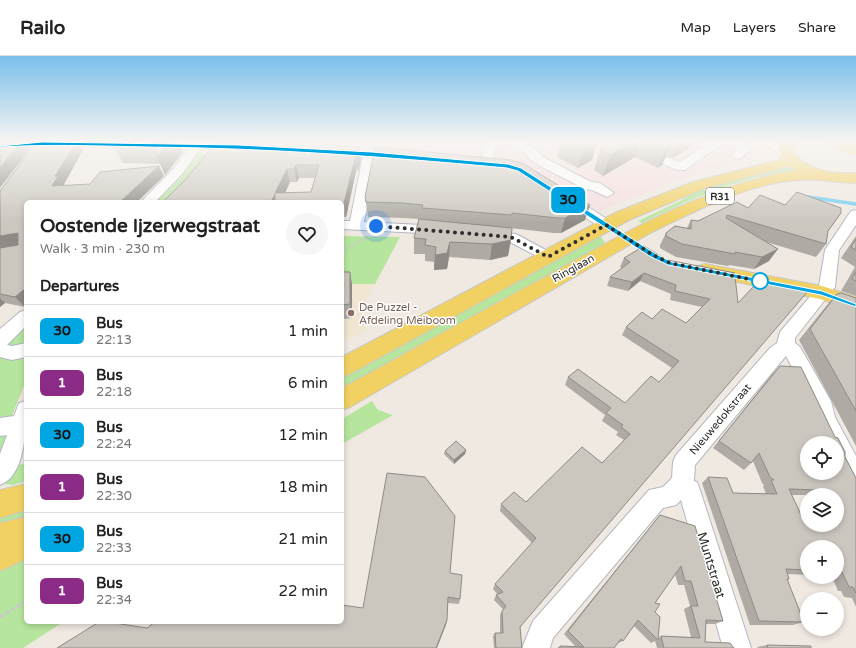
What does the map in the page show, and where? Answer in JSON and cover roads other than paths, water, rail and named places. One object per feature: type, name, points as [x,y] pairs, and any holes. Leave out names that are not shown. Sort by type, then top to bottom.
[{"type":"main road","name":"Ringlaan","points":[[344,367],[606,225],[676,193],[727,176],[762,169]]},
{"type":"main road","name":"R31","points":[[808,169],[819,174],[834,177],[856,178]]},
{"type":"main road","name":"Ringlaan","points":[[344,399],[627,238],[690,208],[731,192],[788,175],[819,174]]},
{"type":"main road","points":[[606,225],[643,249]]},
{"type":"main road","points":[[686,266],[822,293],[856,304]]},
{"type":"main road","points":[[0,504],[24,498]]},
{"type":"main road","points":[[0,537],[24,531]]},
{"type":"main road","points":[[0,556],[24,545]]},
{"type":"street","points":[[150,200],[180,169]]},
{"type":"street","points":[[366,169],[349,225],[457,231]]},
{"type":"street","points":[[558,169],[578,178],[589,186],[594,186],[607,193]]},
{"type":"street","points":[[558,194],[606,225]]},
{"type":"street","points":[[822,293],[826,287],[832,250],[856,214]]},
{"type":"street","points":[[473,233],[511,237],[548,257]]},
{"type":"street","name":"Nieuwedokstraat","points":[[681,485],[686,475],[684,462],[776,353],[786,346],[786,337],[822,293]]},
{"type":"street","points":[[0,341],[2,337],[24,318]]},
{"type":"street","points":[[786,346],[794,352],[824,407],[825,418],[856,478]]},
{"type":"street","points":[[0,350],[12,353],[24,350]]},
{"type":"street","points":[[0,475],[7,464],[15,420]]},
{"type":"street","points":[[539,639],[657,498],[668,497],[681,485]]},
{"type":"street","name":"Muntstraat","points":[[681,485],[688,490],[738,648]]},
{"type":"waterway","points":[[808,197],[856,204]]},
{"type":"place","name":"De Puzzel - Afdeling Meiboom","points":[[351,313]]}]
